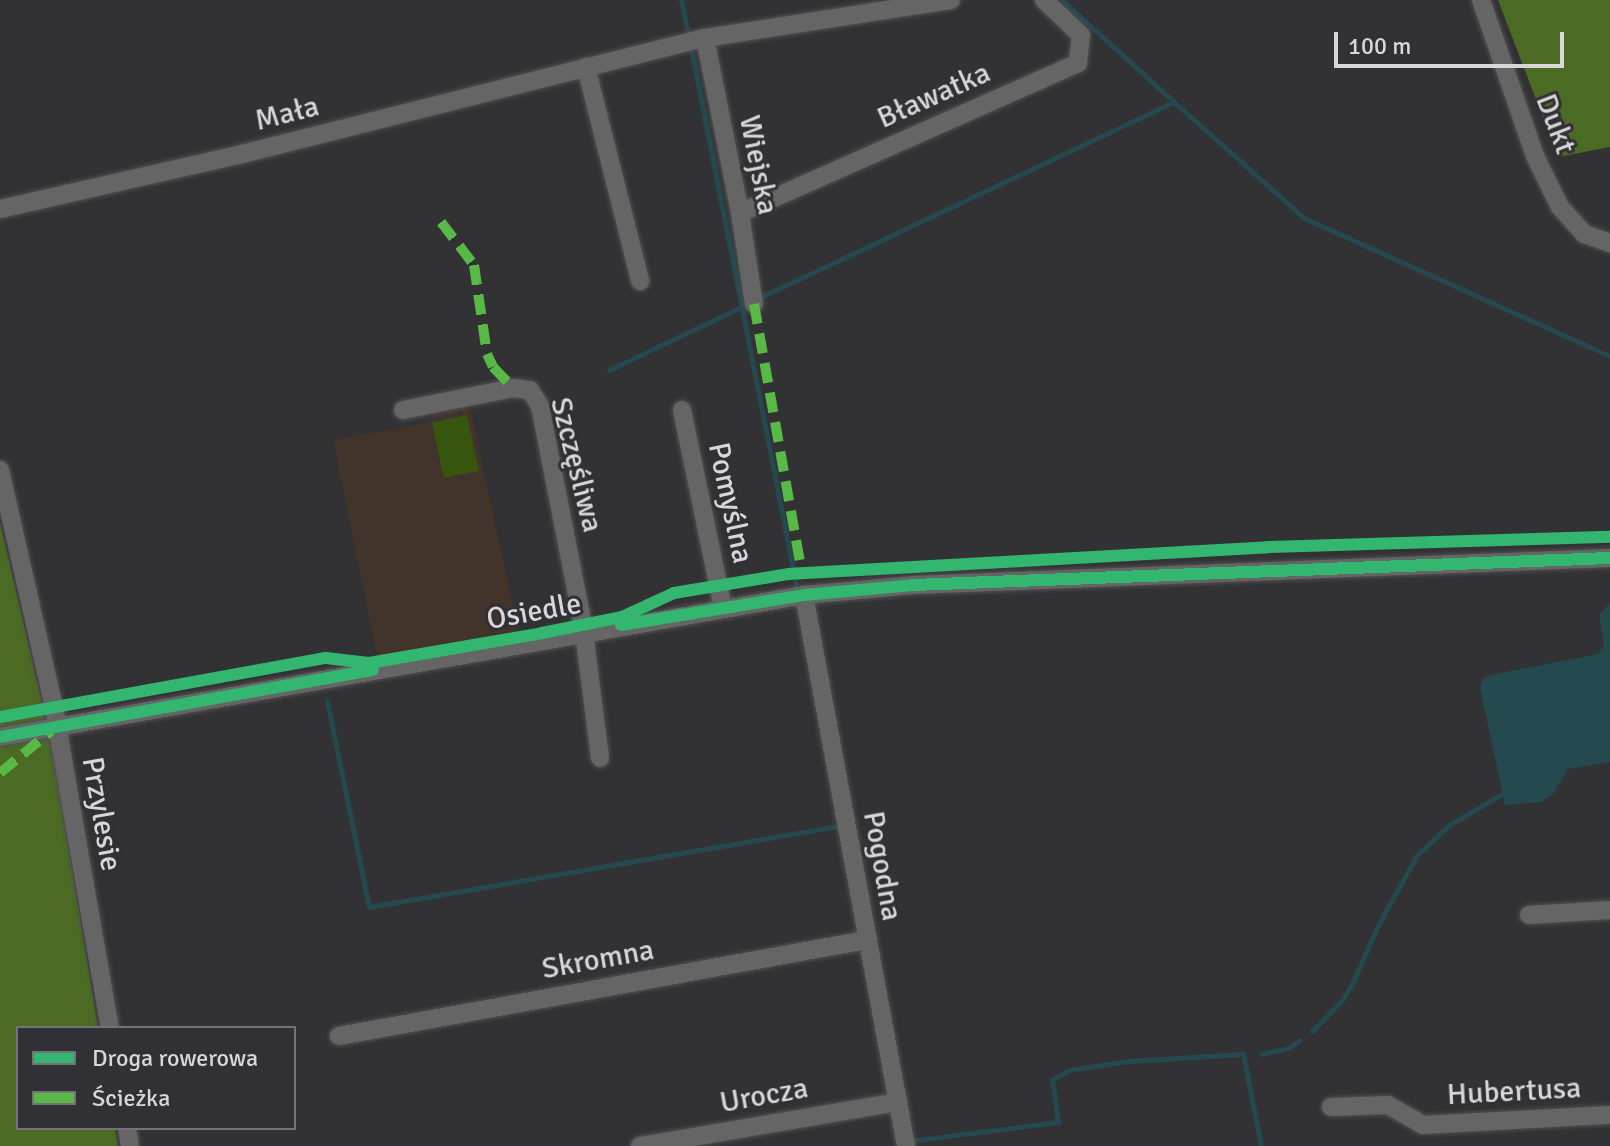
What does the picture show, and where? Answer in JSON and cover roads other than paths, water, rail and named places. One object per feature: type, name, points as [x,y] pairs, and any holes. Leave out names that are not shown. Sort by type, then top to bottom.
[{"type":"street","name":"Mała","points":[[0,209],[238,155],[705,38],[951,0]]},
{"type":"street","name":"Bławatka","points":[[740,213],[1078,63],[1081,35],[1044,0]]},
{"type":"street","name":"Dukt","points":[[1481,0],[1535,156],[1560,207],[1584,234],[1610,243]]},
{"type":"street","name":"Wiejska","points":[[705,38],[740,213],[754,304]]},
{"type":"street","points":[[586,67],[640,281]]},
{"type":"street","name":"Szczęśliwa","points":[[403,410],[513,388],[530,390],[540,406],[584,632]]},
{"type":"street","name":"Pomyślna","points":[[682,410],[723,608]]},
{"type":"street","name":"Przylesie","points":[[0,470],[57,726],[110,1026]]},
{"type":"street","name":"Osiedle","points":[[0,737],[804,595],[913,585],[1610,558]]},
{"type":"street","name":"Pogodna","points":[[804,595],[906,1146]]},
{"type":"street","points":[[584,632],[600,758]]},
{"type":"street","points":[[1529,915],[1610,910]]},
{"type":"street","name":"Skromna","points":[[339,1036],[866,940]]},
{"type":"street","name":"Urocza","points":[[640,1146],[898,1102]]},
{"type":"street","name":"Hubertusa","points":[[1331,1107],[1388,1105],[1423,1125],[1610,1115]]},
{"type":"water","points":[[1610,603],[1610,762],[1568,769],[1553,794],[1541,802],[1505,805],[1480,688],[1482,680],[1490,675],[1598,654],[1604,645],[1599,615]]},
{"type":"waterway","points":[[681,0],[688,34]]},
{"type":"waterway","points":[[1062,0],[1174,102]]},
{"type":"waterway","points":[[692,54],[793,569]]},
{"type":"waterway","points":[[759,298],[1174,102],[1304,218],[1610,356]]},
{"type":"waterway","points":[[609,370],[745,305]]},
{"type":"waterway","points":[[795,581],[796,586]]},
{"type":"waterway","points":[[327,701],[369,907],[839,826]]},
{"type":"waterway","points":[[1312,1031],[1342,1000],[1352,984],[1379,923],[1417,855],[1449,825],[1500,795]]},
{"type":"waterway","points":[[1262,1054],[1288,1048],[1300,1040]]},
{"type":"waterway","points":[[916,1140],[1058,1122],[1052,1080],[1069,1070],[1129,1061],[1243,1054],[1261,1146]]}]
